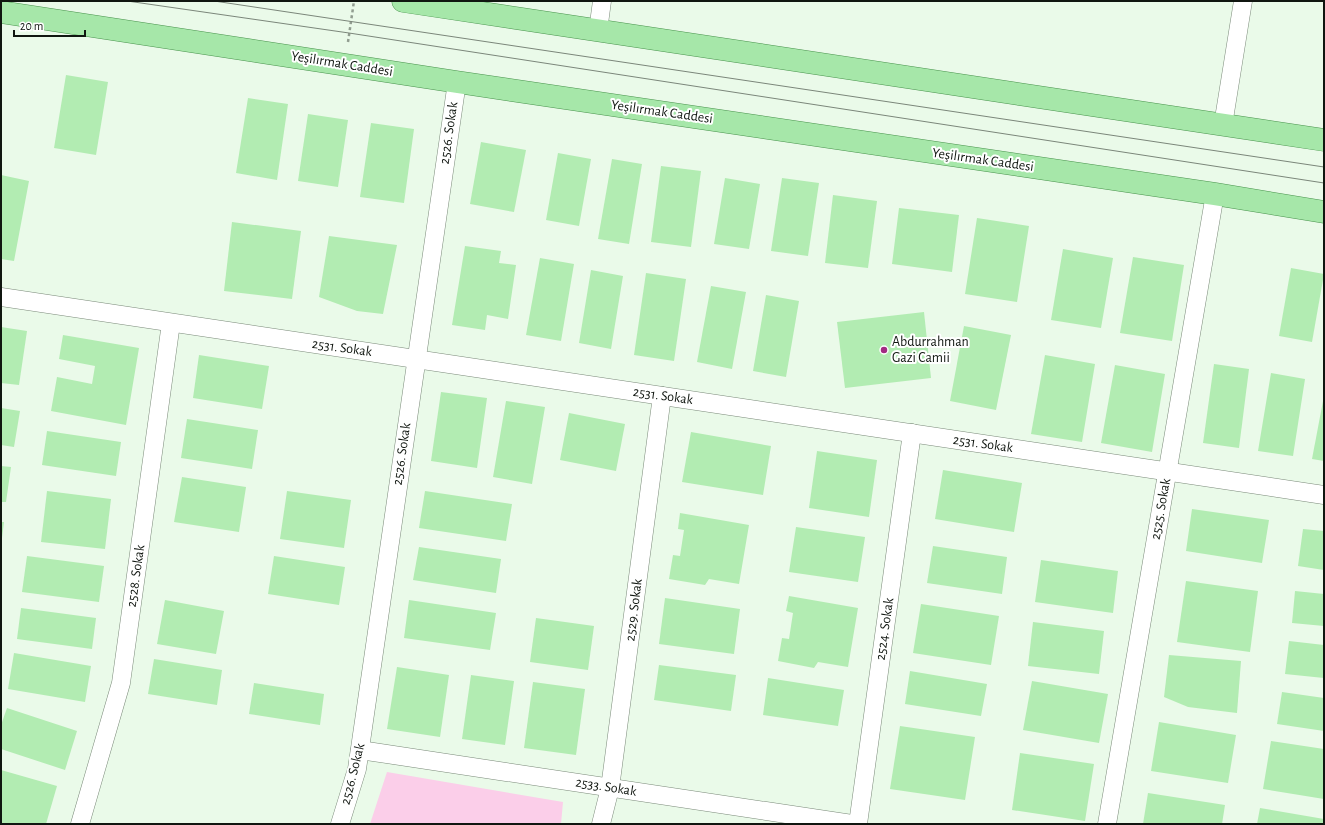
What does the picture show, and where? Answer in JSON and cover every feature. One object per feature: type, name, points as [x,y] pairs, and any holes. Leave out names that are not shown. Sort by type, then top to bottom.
[{"type":"main road","points":[[403,1],[1324,140]]},
{"type":"main road","name":"Yeşilırmak Caddesi","points":[[1,12],[457,82],[1215,194],[1324,212]]},
{"type":"street","points":[[598,30],[602,1]]},
{"type":"street","points":[[1223,125],[1243,1]]},
{"type":"street","name":"2526. Sokak","points":[[340,824],[357,769],[360,750],[457,82]]},
{"type":"street","name":"2525. Sokak","points":[[1106,824],[1215,194]]},
{"type":"street","name":"2531. Sokak","points":[[1,297],[1324,495]]},
{"type":"street","name":"2528. Sokak","points":[[80,824],[121,683],[171,323]]},
{"type":"street","name":"2529. Sokak","points":[[601,824],[610,788],[662,396]]},
{"type":"street","name":"2524. Sokak","points":[[858,824],[912,433]]},
{"type":"street","name":"2533. Sokak","points":[[360,750],[852,824]]},
{"type":"path","points":[[344,65],[354,1]]},
{"type":"shaded area","points":[[387,772],[563,802],[561,824],[370,824]]},
{"type":"building","points":[[66,75],[108,82],[96,155],[54,148]]},
{"type":"building","points":[[248,98],[288,104],[277,180],[236,173]]},
{"type":"building","points":[[308,114],[348,120],[338,187],[298,181]]},
{"type":"building","points":[[371,123],[414,129],[404,203],[360,197]]},
{"type":"building","points":[[481,142],[526,150],[514,212],[470,204]]},
{"type":"building","points":[[558,153],[591,159],[579,226],[546,220]]},
{"type":"building","points":[[612,159],[642,164],[629,244],[598,239]]},
{"type":"building","points":[[661,166],[701,171],[691,247],[651,242]]},
{"type":"building","points":[[1,175],[29,181],[14,261],[1,259]]},
{"type":"building","points":[[725,178],[760,184],[749,249],[714,244]]},
{"type":"building","points":[[782,178],[819,183],[808,256],[771,251]]},
{"type":"building","points":[[833,195],[877,201],[868,268],[825,263]]},
{"type":"building","points":[[899,208],[959,215],[952,272],[892,264]]},
{"type":"building","points":[[977,218],[1029,226],[1017,302],[965,294]]},
{"type":"building","points":[[232,222],[301,231],[292,299],[224,291]]},
{"type":"building","points":[[329,236],[397,245],[383,314],[357,311],[319,297]]},
{"type":"building","points":[[465,246],[501,251],[499,263],[516,265],[508,319],[487,315],[485,330],[452,325]]},
{"type":"building","points":[[1063,249],[1113,258],[1101,328],[1051,320]]},
{"type":"building","points":[[1133,257],[1184,265],[1172,341],[1120,333]]},
{"type":"building","points":[[540,258],[574,264],[561,341],[526,335]]},
{"type":"building","points":[[1291,268],[1324,274],[1312,342],[1279,336]]},
{"type":"building","points":[[591,270],[623,276],[611,349],[579,343]]},
{"type":"building","points":[[646,273],[686,279],[674,361],[634,355]]},
{"type":"building","points":[[711,286],[746,292],[732,369],[697,362]]},
{"type":"building","points":[[766,295],[799,301],[786,377],[753,371]]},
{"type":"building","name":"Abdurrahman Gazi Camii","points":[[924,312],[931,378],[845,388],[837,322]]},
{"type":"building","points":[[964,326],[1011,335],[996,410],[950,401]]},
{"type":"building","points":[[1,327],[27,331],[19,385],[1,383]]},
{"type":"building","points":[[63,335],[139,348],[126,425],[51,411],[57,377],[92,384],[95,366],[59,359]]},
{"type":"building","points":[[199,355],[269,366],[262,409],[193,398]]},
{"type":"building","points":[[1045,355],[1095,364],[1082,442],[1031,434]]},
{"type":"building","points":[[1214,364],[1249,369],[1239,448],[1203,443]]},
{"type":"building","points":[[1115,365],[1165,374],[1152,452],[1101,443]]},
{"type":"building","points":[[1271,373],[1305,379],[1293,456],[1258,451]]},
{"type":"building","points":[[441,392],[487,398],[477,468],[431,461]]},
{"type":"building","points":[[506,401],[545,407],[532,484],[493,477]]},
{"type":"building","points":[[1324,401],[1324,461],[1312,459]]},
{"type":"building","points":[[1,408],[20,411],[14,447],[1,445]]},
{"type":"building","points":[[569,413],[625,424],[616,471],[560,460]]},
{"type":"building","points":[[187,419],[258,430],[252,469],[181,458]]},
{"type":"building","points":[[47,431],[121,442],[116,476],[42,465]]},
{"type":"building","points":[[691,432],[771,446],[763,495],[682,482]]},
{"type":"building","points":[[817,451],[877,460],[869,517],[809,508]]},
{"type":"building","points":[[1,466],[11,467],[6,502],[1,502]]},
{"type":"building","points":[[943,470],[1022,483],[1014,532],[935,519]]},
{"type":"building","points":[[182,477],[246,487],[239,532],[174,522]]},
{"type":"building","points":[[47,491],[111,499],[105,549],[41,542]]},
{"type":"building","points":[[287,491],[351,500],[344,548],[280,539]]},
{"type":"building","points":[[425,491],[512,504],[506,541],[419,528]]},
{"type":"building","points":[[1192,509],[1269,520],[1262,563],[1186,551]]},
{"type":"building","points":[[680,513],[749,525],[739,584],[709,579],[705,585],[669,579],[673,555],[680,556],[684,530],[678,529]]},
{"type":"building","points":[[1,522],[4,522],[2,538],[1,538]]},
{"type":"building","points":[[796,527],[865,537],[858,582],[789,572]]},
{"type":"building","points":[[1303,529],[1324,531],[1324,570],[1298,566]]},
{"type":"building","points":[[933,546],[1007,557],[1002,594],[927,583]]},
{"type":"building","points":[[419,547],[501,559],[496,593],[413,580]]},
{"type":"building","points":[[27,556],[104,566],[99,602],[22,592]]},
{"type":"building","points":[[274,556],[345,567],[339,605],[268,594]]},
{"type":"building","points":[[1041,560],[1118,571],[1113,613],[1035,602]]},
{"type":"building","points":[[1186,581],[1258,591],[1250,652],[1177,642]]},
{"type":"building","points":[[1295,591],[1324,594],[1324,626],[1292,623]]},
{"type":"building","points":[[789,596],[858,608],[848,667],[818,662],[814,668],[778,661],[782,638],[789,639],[793,613],[786,611]]},
{"type":"building","points":[[665,598],[740,609],[734,654],[659,644]]},
{"type":"building","points":[[165,600],[224,611],[216,654],[157,644]]},
{"type":"building","points":[[409,600],[496,613],[490,650],[404,638]]},
{"type":"building","points":[[921,604],[999,616],[991,665],[913,653]]},
{"type":"building","points":[[21,608],[96,618],[92,649],[17,639]]},
{"type":"building","points":[[536,618],[594,626],[588,670],[530,662]]},
{"type":"building","points":[[1033,622],[1104,631],[1099,674],[1028,666]]},
{"type":"building","points":[[1289,641],[1324,645],[1324,678],[1285,674]]},
{"type":"building","points":[[14,653],[91,666],[85,702],[8,689]]},
{"type":"building","points":[[1169,655],[1241,661],[1237,713],[1188,707],[1164,697]]},
{"type":"building","points":[[154,659],[222,670],[217,705],[148,694]]},
{"type":"building","points":[[659,665],[736,675],[731,711],[654,700]]},
{"type":"building","points":[[397,667],[449,675],[440,737],[387,729]]},
{"type":"building","points":[[910,671],[987,684],[981,716],[905,704]]},
{"type":"building","points":[[471,675],[514,681],[505,745],[462,739]]},
{"type":"building","points":[[768,678],[844,690],[838,726],[763,715]]},
{"type":"building","points":[[1032,681],[1108,694],[1099,743],[1023,730]]},
{"type":"building","points":[[533,682],[585,689],[576,755],[524,748]]},
{"type":"building","points":[[254,683],[324,694],[320,725],[249,714]]},
{"type":"building","points":[[1282,692],[1324,698],[1324,731],[1277,724]]},
{"type":"building","points":[[7,708],[77,731],[65,770],[1,749],[1,725]]},
{"type":"building","points":[[1159,722],[1236,735],[1228,783],[1151,771]]},
{"type":"building","points":[[900,726],[975,737],[965,800],[890,789]]},
{"type":"building","points":[[1271,741],[1324,749],[1324,799],[1263,789]]},
{"type":"building","points":[[1020,753],[1094,764],[1085,821],[1012,810]]},
{"type":"building","points":[[1,770],[57,786],[46,824],[1,824]]},
{"type":"building","points":[[1148,793],[1225,805],[1222,824],[1143,824]]},
{"type":"building","points":[[1260,808],[1324,819],[1324,824],[1257,824]]},
{"type":"tram line","points":[[127,1],[349,33],[1324,183]]},
{"type":"tram line","points":[[214,1],[1324,167]]},
{"type":"place","name":"Abdurrahman Gazi Camii","points":[[884,350]]}]
